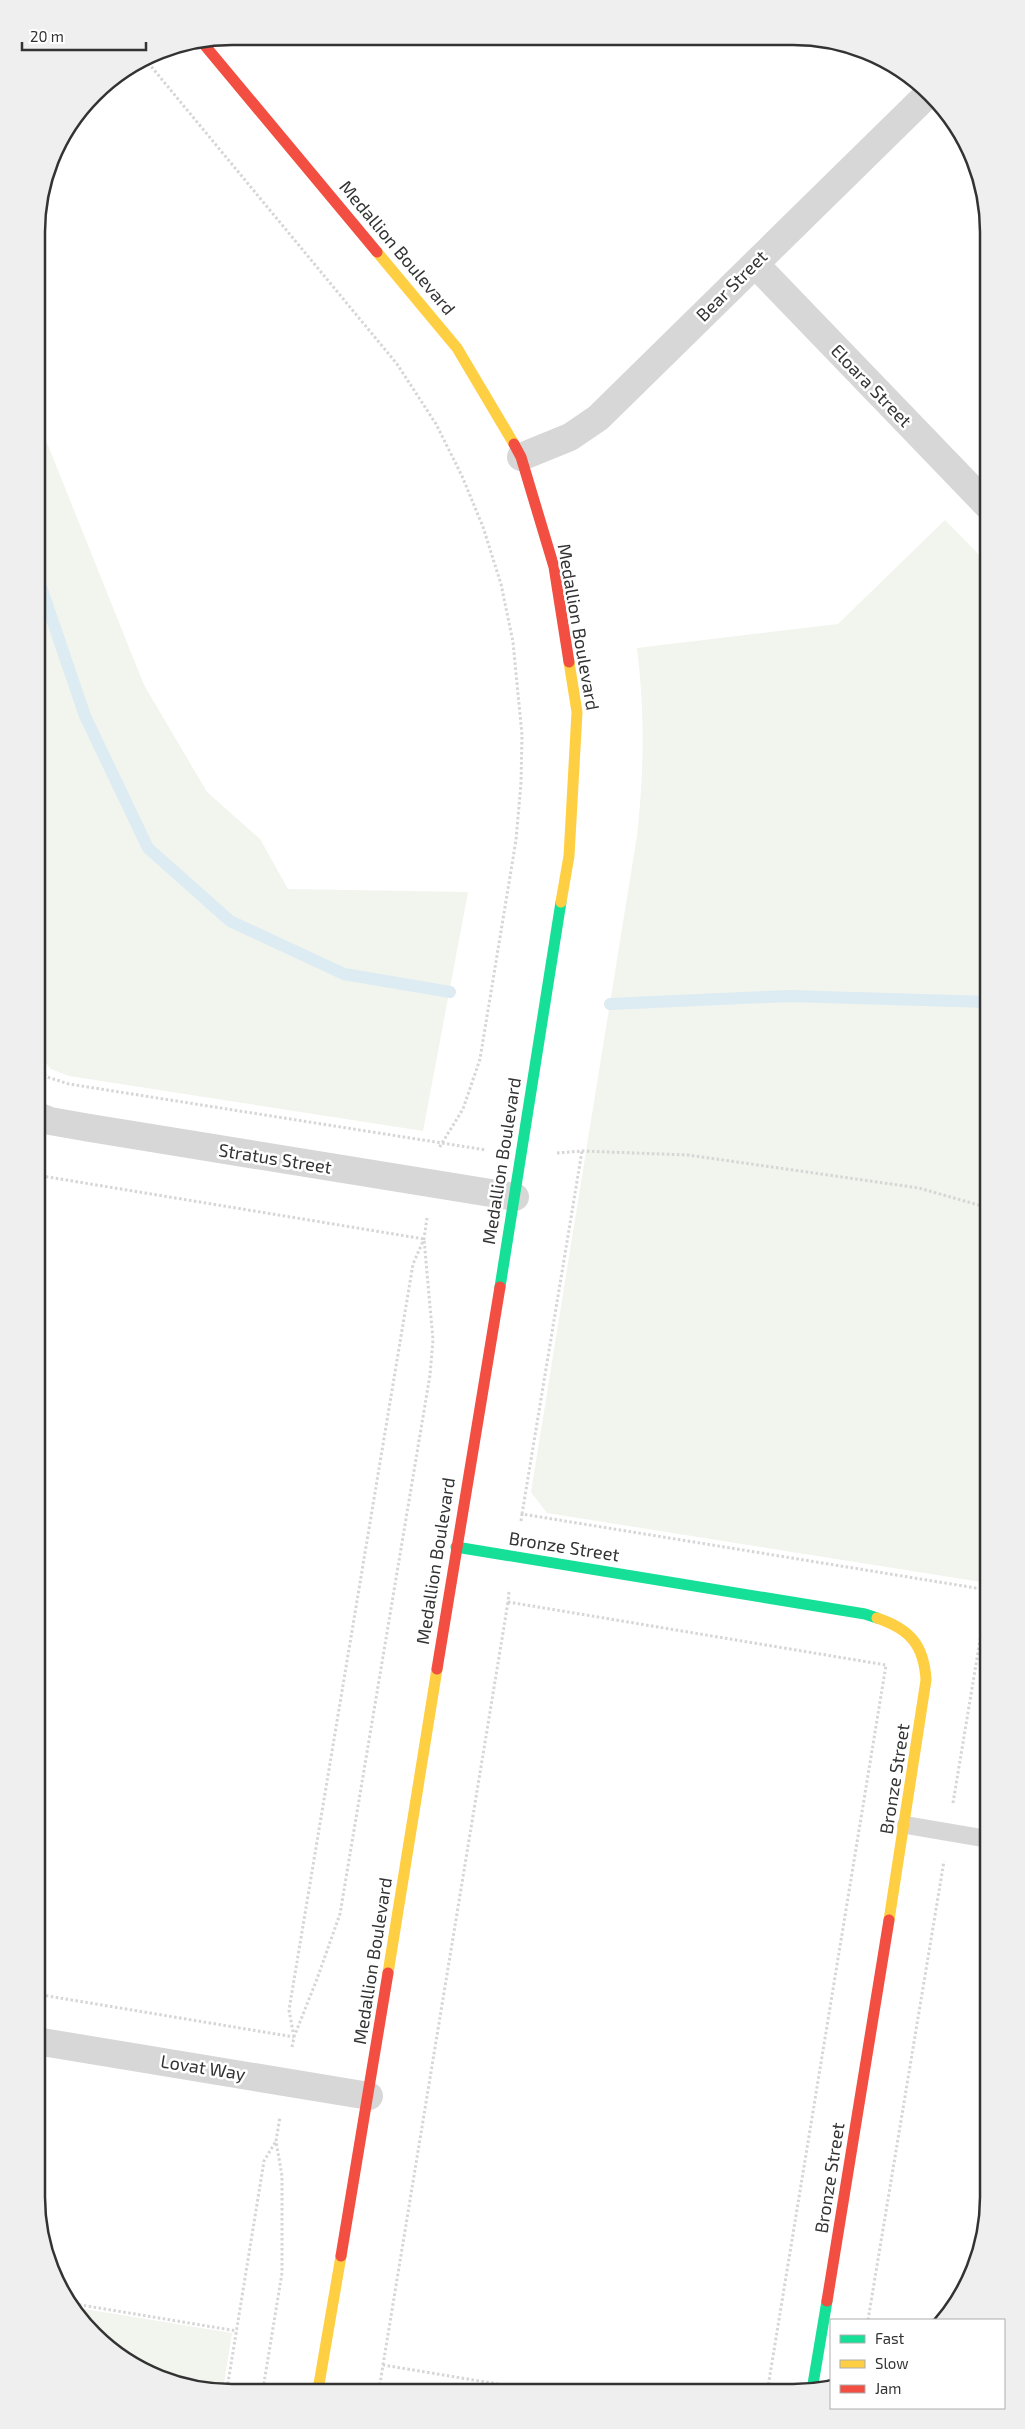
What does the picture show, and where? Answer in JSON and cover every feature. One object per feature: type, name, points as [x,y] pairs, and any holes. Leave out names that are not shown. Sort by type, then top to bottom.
[{"type":"street","name":"Medallion Boulevard","points":[[206,47],[457,348],[521,457],[554,567],[577,712],[569,856],[515,1197],[456,1547],[369,2096],[319,2384]]},
{"type":"street","name":"Bear Street","points":[[521,457],[570,437],[598,418],[923,98]]},
{"type":"street","name":"Eloara Street","points":[[754,264],[980,499]]},
{"type":"street","name":"Stratus Street","points":[[45,1119],[90,1128],[515,1197]]},
{"type":"street","name":"Bronze Street","points":[[456,1547],[864,1614],[887,1621],[906,1632],[917,1642],[924,1656],[927,1684],[906,1825],[813,2383]]},
{"type":"street","name":"Lovat Way","points":[[45,2042],[369,2096]]},
{"type":"lane","points":[[906,1825],[980,1838]]},
{"type":"path","points":[[149,64],[397,364],[436,424],[462,476],[483,527],[501,584],[513,642],[522,735],[521,783],[516,840],[480,1059],[463,1109],[440,1144]]},
{"type":"path","points":[[380,2384],[582,1151]]},
{"type":"path","points":[[45,1176],[424,1239]]},
{"type":"path","points":[[294,2037],[289,2010],[413,1264],[424,1239]]},
{"type":"path","points":[[294,2037],[340,1914],[430,1375],[433,1340],[424,1239]]},
{"type":"path","points":[[522,1514],[980,1590]]},
{"type":"path","points":[[508,1602],[886,1665],[768,2384]]},
{"type":"path","points":[[868,2319],[980,1646]]},
{"type":"path","points":[[45,1996],[294,2037]]},
{"type":"path","points":[[228,2384],[264,2161],[276,2141],[282,2176],[282,2273],[264,2384]]},
{"type":"path","points":[[80,2305],[237,2331]]},
{"type":"path","points":[[383,2365],[498,2384]]},
{"type":"shaded area","points":[[45,438],[144,685],[207,792],[260,839],[288,889],[468,892],[423,1131],[69,1076],[51,1069],[45,1062]]},
{"type":"shaded area","points":[[945,520],[980,556],[980,1582],[547,1513],[531,1492],[637,836],[643,742],[637,648],[838,624]]},
{"type":"shaded area","points":[[82,2309],[232,2333],[224,2384],[220,2384],[184,2378],[160,2370],[138,2359],[109,2338]]},
{"type":"waterway","points":[[45,598],[85,716],[148,848],[230,921],[344,974],[450,992]]},
{"type":"waterway","points":[[610,1004],[789,996],[980,1002]]},
{"type":"traffic: fast","points":[[500,1287],[561,902]]},
{"type":"traffic: fast","points":[[456,1547],[865,1614],[877,1618]]},
{"type":"traffic: fast","points":[[813,2383],[827,2301]]},
{"type":"traffic: slow","points":[[377,252],[457,348],[514,444]]},
{"type":"traffic: slow","points":[[561,902],[569,856],[577,712],[569,662]]},
{"type":"traffic: slow","points":[[877,1618],[898,1627],[913,1640],[922,1657],[926,1680],[889,1920]]},
{"type":"traffic: slow","points":[[388,1973],[437,1669]]},
{"type":"traffic: slow","points":[[319,2384],[341,2256]]},
{"type":"traffic: jam","points":[[206,47],[377,252]]},
{"type":"traffic: jam","points":[[514,444],[521,457],[554,567],[569,662]]},
{"type":"traffic: jam","points":[[437,1669],[500,1287]]},
{"type":"traffic: jam","points":[[827,2301],[889,1920]]},
{"type":"traffic: jam","points":[[341,2256],[388,1973]]}]
